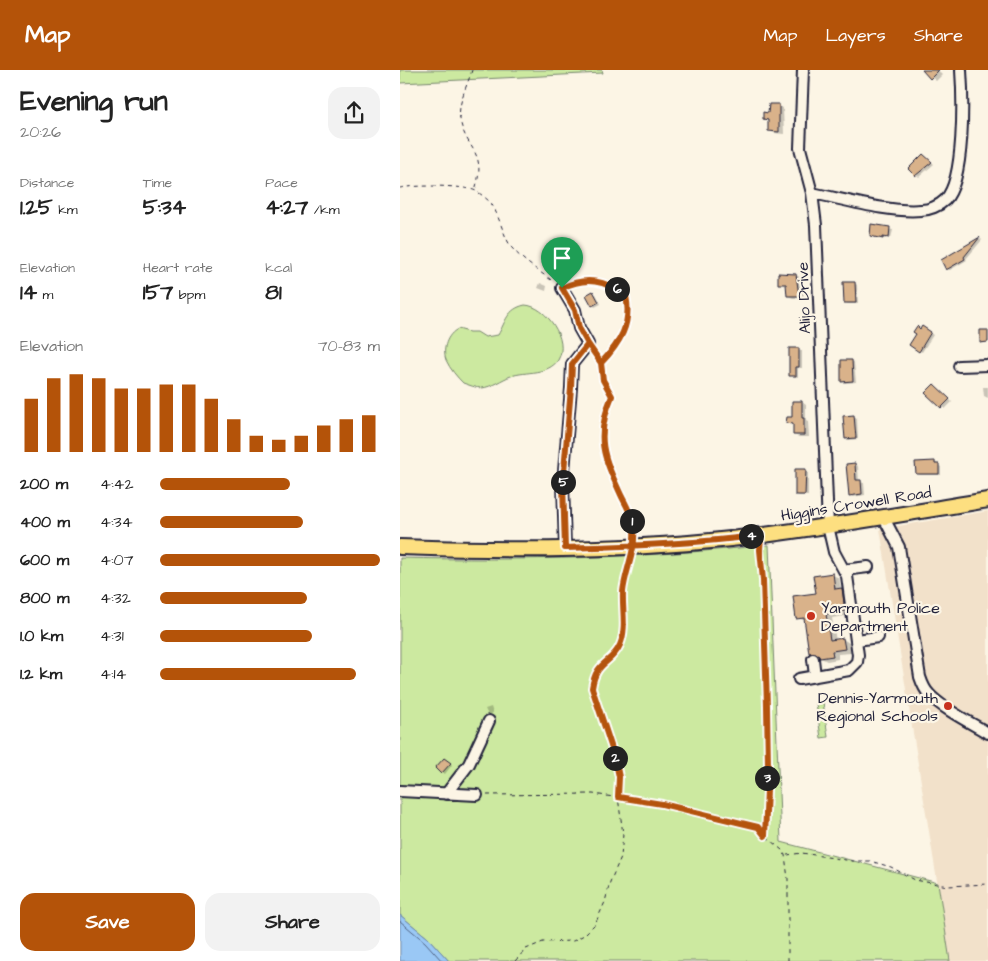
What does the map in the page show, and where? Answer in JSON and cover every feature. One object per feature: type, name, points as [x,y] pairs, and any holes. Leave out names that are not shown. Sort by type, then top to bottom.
[{"type":"main road","name":"Higgins Crowell Road","points":[[400,547],[529,550],[634,545],[761,535],[884,518],[988,500]]},
{"type":"street","name":"Alijo Drive","points":[[799,679],[846,671],[852,668],[858,658],[847,576],[834,552],[828,526],[816,225],[812,193],[800,148],[803,70]]},
{"type":"street","points":[[812,193],[869,205],[908,210],[922,210],[935,207],[945,200],[957,176],[962,114],[961,70]]},
{"type":"street","points":[[562,288],[575,310],[579,328],[588,344],[572,364],[563,483],[565,548]]},
{"type":"street","points":[[959,366],[988,365]]},
{"type":"street","points":[[884,518],[899,547],[918,668],[923,686],[939,703],[988,733]]},
{"type":"street","points":[[844,570],[868,567]]},
{"type":"street","points":[[857,640],[878,637]]},
{"type":"street","points":[[813,659],[815,676]]},
{"type":"street","points":[[446,794],[468,764],[489,721]]},
{"type":"street","points":[[400,791],[476,795]]},
{"type":"path","points":[[472,70],[459,118],[476,153],[479,164],[478,178],[474,190]]},
{"type":"path","points":[[400,188],[409,186],[474,190],[489,201],[499,217],[511,246],[529,265],[562,288],[575,282],[596,281],[613,287],[626,296],[628,320],[614,347],[601,363]]},
{"type":"path","points":[[511,961],[515,961],[526,949],[543,942],[573,941],[584,935],[595,924],[621,858],[623,834],[618,797],[619,777],[615,758],[592,688],[594,676],[600,666],[620,646],[623,634],[623,592],[634,545],[634,527],[603,448],[602,426],[612,396],[603,380],[601,363],[588,344]]},
{"type":"path","points":[[761,535],[768,766],[765,836]]},
{"type":"path","points":[[476,795],[593,794],[662,804],[758,827],[785,855],[788,879],[788,961]]},
{"type":"path","points":[[785,855],[802,853],[852,861],[870,861],[891,867],[915,880],[948,886],[988,884]]},
{"type":"shaded area","name":"Dennis-Yarmouth Regional Schools","points":[[988,511],[988,961],[950,961],[880,529]]},
{"type":"green space","points":[[400,70],[602,70],[603,73],[400,83]]},
{"type":"green space","points":[[525,305],[541,311],[554,325],[561,343],[561,352],[558,360],[549,368],[536,372],[517,374],[482,388],[463,383],[452,370],[445,356],[446,342],[451,334],[458,329],[477,332],[485,337],[498,335],[505,320],[514,309]]},
{"type":"green space","points":[[769,545],[781,842],[938,883],[950,961],[449,961],[428,938],[400,915],[400,558],[585,558]]},
{"type":"green space","points":[[823,702],[828,737],[821,738],[816,703]]},
{"type":"water","points":[[400,915],[428,938],[449,961],[400,961]]},
{"type":"building","points":[[922,70],[939,70],[930,79]]},
{"type":"building","points":[[769,104],[779,104],[779,132],[768,131],[768,120],[763,119],[763,112],[768,113]]},
{"type":"building","points":[[923,154],[932,162],[915,176],[908,169]]},
{"type":"building","points":[[871,224],[890,227],[889,238],[883,237],[883,239],[870,236]]},
{"type":"building","points":[[980,237],[964,257],[965,259],[946,270],[941,260]]},
{"type":"building","points":[[778,273],[796,274],[799,296],[787,296],[786,284],[778,284]]},
{"type":"building","points":[[843,282],[855,282],[856,303],[844,303]]},
{"type":"building","points":[[593,291],[599,302],[592,306],[586,295]]},
{"type":"building","points":[[917,326],[920,329],[922,326],[931,332],[919,352],[909,345],[916,334],[913,332]]},
{"type":"building","points":[[980,330],[988,330],[988,342],[980,343]]},
{"type":"building","points":[[789,348],[799,348],[799,367],[796,367],[796,376],[789,376]]},
{"type":"building","points":[[841,360],[852,360],[853,381],[841,382]]},
{"type":"building","points":[[934,384],[950,399],[941,408],[925,393]]},
{"type":"building","points":[[792,401],[802,401],[804,435],[793,435],[793,424],[786,423],[787,417],[792,417]]},
{"type":"building","points":[[854,415],[856,438],[845,439],[843,416]]},
{"type":"building","points":[[935,461],[935,464],[939,464],[939,474],[916,474],[915,462]]},
{"type":"building","points":[[855,463],[856,480],[861,480],[862,494],[849,496],[846,464]]},
{"type":"building","points":[[795,469],[806,469],[805,495],[795,495]]},
{"type":"building","name":"Yarmouth Police Department","points":[[833,573],[835,589],[842,588],[845,611],[826,614],[830,640],[843,638],[845,649],[832,651],[833,656],[820,658],[816,653],[809,653],[804,618],[796,619],[793,596],[816,593],[813,576]]},
{"type":"building","points":[[444,758],[451,763],[441,774],[435,768]]},
{"type":"place","name":"Yarmouth Police Department","points":[[811,616]]},
{"type":"place","name":"Dennis-Yarmouth Regional Schools","points":[[948,706]]},
{"type":"route","points":[[562,288],[575,282],[596,281],[613,287],[626,296],[628,306],[628,320],[621,335],[610,353],[601,363],[588,344],[572,364],[563,483],[565,548],[608,547],[634,545],[704,541],[761,535],[768,766],[765,836],[758,827],[662,804],[618,797],[619,777],[615,758],[592,688],[594,676],[600,666],[620,646],[624,617],[623,592],[634,545],[634,527],[603,448],[602,426],[612,396],[603,380],[601,363],[579,328],[575,310],[562,288]]}]
